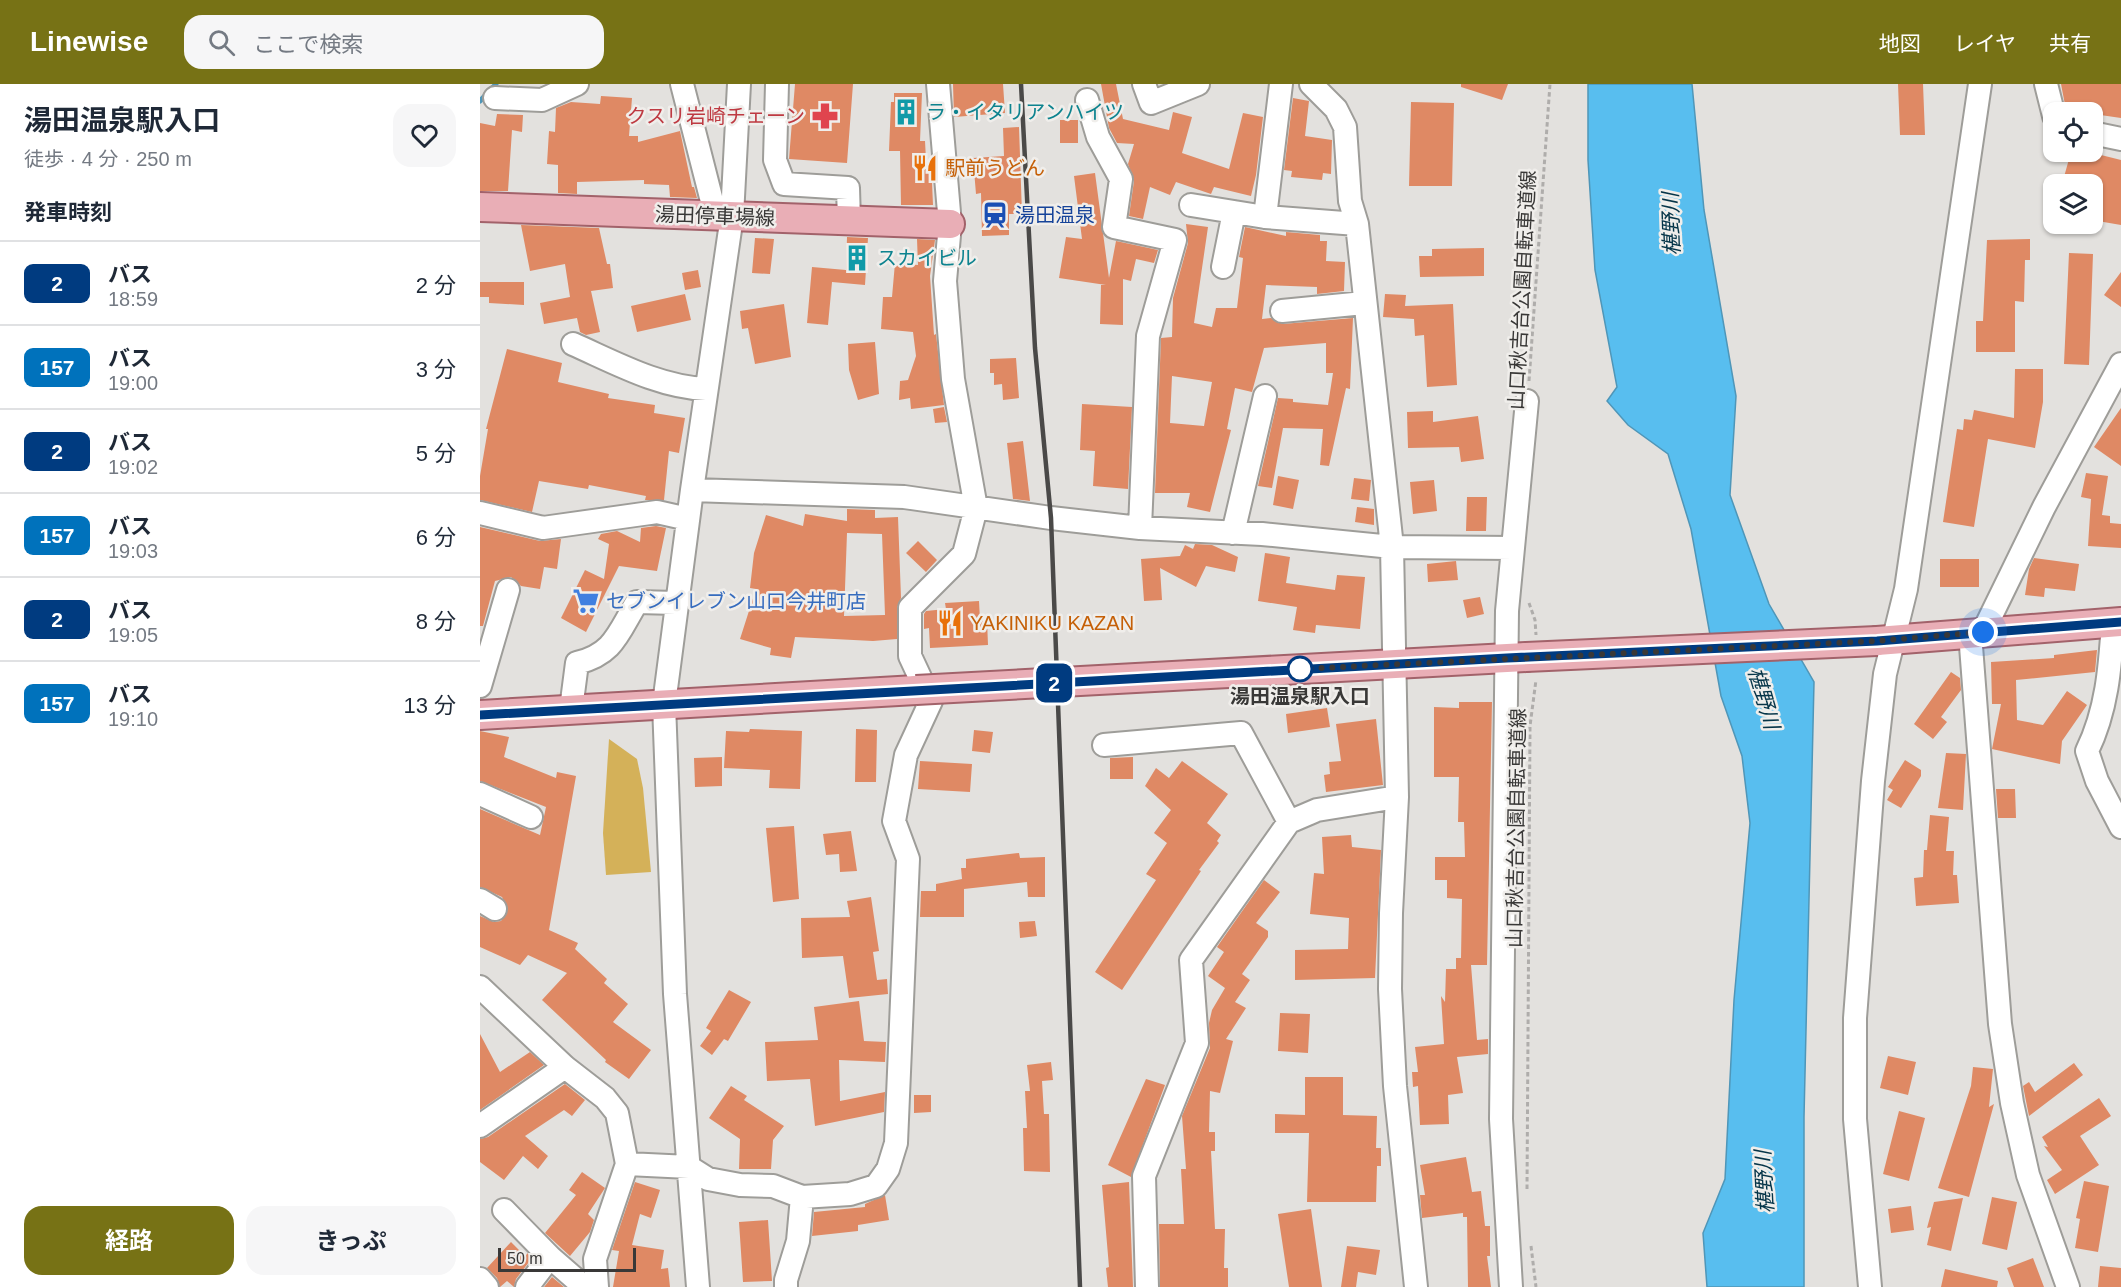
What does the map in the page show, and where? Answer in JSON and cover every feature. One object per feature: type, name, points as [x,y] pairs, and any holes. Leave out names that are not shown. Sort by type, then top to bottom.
[{"type":"main road","name":"湯田停車場線","points":[[480,207],[950,224]]},
{"type":"main road","points":[[480,715],[1526,657],[1885,640],[2117,622]]},
{"type":"street","points":[[495,98],[542,100],[577,84]]},
{"type":"street","points":[[682,84],[724,216]]},
{"type":"street","points":[[698,1287],[675,994],[664,704],[706,389],[740,84]]},
{"type":"street","points":[[777,84],[775,160],[784,184],[848,188],[849,221]]},
{"type":"street","points":[[627,1164],[689,1167],[708,1179],[740,1185],[773,1186],[802,1197],[849,1194],[876,1186],[888,1169],[896,1143],[908,859],[894,821],[906,755],[931,701],[910,657],[910,608],[964,554],[976,508],[953,379],[945,281],[950,224],[938,84]]},
{"type":"street","points":[[1144,84],[1151,103],[1198,84]]},
{"type":"street","points":[[1264,217],[1281,84]]},
{"type":"street","points":[[1311,84],[1336,109],[1345,127],[1350,201],[1357,224],[1392,547],[1397,797],[1390,989],[1403,1182],[1416,1287]]},
{"type":"street","points":[[1870,1287],[1855,1119],[1855,1018],[1885,640],[1906,589],[1980,84]]},
{"type":"street","points":[[2046,84],[2050,102]]},
{"type":"street","points":[[1087,100],[1098,137],[1121,179],[1114,227],[1175,240],[1148,336],[1140,528]]},
{"type":"street","points":[[737,118],[776,121]]},
{"type":"street","points":[[2103,135],[2121,139]]},
{"type":"street","points":[[1191,205],[1264,217],[1357,224]]},
{"type":"street","points":[[1224,267],[1234,212]]},
{"type":"street","points":[[1282,311],[1364,303]]},
{"type":"street","points":[[573,345],[659,382],[686,388],[706,389]]},
{"type":"street","points":[[2068,1287],[2028,1175],[2012,1103],[2000,1024],[1977,632],[2121,364]]},
{"type":"street","points":[[1233,533],[1265,396]]},
{"type":"street","points":[[1511,1287],[1501,1119],[1526,657],[1507,611],[1527,401]]},
{"type":"street","points":[[692,490],[904,497],[1140,528],[1233,533],[1392,547],[1513,548]]},
{"type":"street","points":[[480,513],[543,528],[657,512],[688,519]]},
{"type":"street","points":[[480,686],[508,590]]},
{"type":"street","points":[[571,710],[577,663],[598,658],[613,642],[637,602],[676,603]]},
{"type":"street","points":[[2117,622],[2115,687],[2087,751],[2097,781],[2121,827]]},
{"type":"street","points":[[1104,746],[1241,733],[1289,822]]},
{"type":"street","points":[[480,794],[531,817]]},
{"type":"street","points":[[1147,1287],[1144,1176],[1197,1043],[1191,960],[1289,822],[1317,810],[1397,797]]},
{"type":"street","points":[[480,987],[565,1067],[605,1098],[617,1113],[627,1164],[595,1259],[597,1287]]},
{"type":"street","points":[[480,1126],[565,1067]]},
{"type":"street","points":[[786,1287],[798,1241],[802,1197]]},
{"type":"street","points":[[504,1210],[550,1257],[581,1284],[590,1287]]},
{"type":"street","points":[[527,1287],[550,1257]]},
{"type":"street","points":[[480,1279],[487,1287]]},
{"type":"path","name":"山口秋吉台公園自転車道線","points":[[1527,401],[1550,84]]},
{"type":"path","name":"山口秋吉台公園自転車道線","points":[[1527,1194],[1530,726],[1526,657],[1535,620],[1528,601]]},
{"type":"path","points":[[1530,1240],[1536,1287]]},
{"type":"shaded area","points":[[609,739],[637,759],[643,788],[651,872],[606,875],[603,833]]},
{"type":"water","name":"椹野川","points":[[1588,84],[1692,84],[1704,210],[1736,396],[1730,495],[1769,604],[1814,682],[1804,1117],[1804,1287],[1707,1287],[1703,1233],[1725,1179],[1734,1000],[1750,823],[1742,756],[1721,696],[1691,529],[1668,454],[1628,425],[1607,401],[1617,387],[1595,270],[1588,160]]},
{"type":"building","points":[[795,84],[853,84],[847,163],[789,159]]},
{"type":"building","points":[[953,84],[1003,84],[1005,113],[954,117]]},
{"type":"building","points":[[1101,84],[1116,84],[1123,119],[1169,130],[1173,112],[1192,117],[1182,153],[1229,169],[1243,113],[1263,117],[1251,196],[1214,187],[1211,194],[1176,182],[1170,195],[1150,187],[1143,219],[1129,216],[1134,181],[1128,164],[1134,144],[1117,143],[1109,128]]},
{"type":"building","points":[[1461,84],[1508,84],[1502,100],[1461,87]]},
{"type":"building","points":[[1898,84],[1923,84],[1925,135],[1900,135]]},
{"type":"building","points":[[2061,84],[2121,84],[2121,118],[2103,115],[2103,102],[2064,102]]},
{"type":"building","points":[[894,93],[922,93],[920,141],[925,141],[926,160],[931,160],[933,205],[901,205],[900,151],[889,151],[891,102],[894,102]]},
{"type":"building","points":[[601,96],[632,98],[629,136],[638,136],[638,142],[680,131],[692,187],[694,187],[697,198],[670,197],[669,185],[644,184],[644,180],[577,182],[577,194],[558,193],[558,165],[547,164],[549,131],[555,132],[556,108],[571,102],[600,104]]},
{"type":"building","points":[[1293,98],[1309,101],[1305,136],[1332,140],[1331,174],[1323,173],[1322,180],[1291,177],[1292,171],[1284,170]]},
{"type":"building","points":[[1411,102],[1454,103],[1452,186],[1409,186]]},
{"type":"building","points":[[497,114],[523,115],[522,132],[512,130],[508,191],[480,191],[480,123],[495,126]]},
{"type":"building","points":[[1060,120],[1078,120],[1078,143],[1060,143]]},
{"type":"building","points":[[1019,127],[1022,214],[1009,214],[1009,235],[982,236],[981,193],[976,194],[973,158],[1004,156],[1003,128]]},
{"type":"building","points":[[2103,156],[2121,160],[2121,225],[2103,222],[2103,174],[2065,174],[2068,162],[2103,162]]},
{"type":"building","points":[[1095,173],[1109,278],[1116,241],[1158,250],[1154,263],[1136,259],[1131,281],[1123,279],[1123,325],[1100,324],[1101,285],[1106,285],[1059,278],[1066,237],[1082,239],[1074,176]]},
{"type":"building","points":[[1186,224],[1208,227],[1194,323],[1212,327],[1216,308],[1237,308],[1243,258],[1239,257],[1245,227],[1286,236],[1286,232],[1320,235],[1320,241],[1327,241],[1326,261],[1345,262],[1344,291],[1317,294],[1317,287],[1266,285],[1262,319],[1271,318],[1283,324],[1353,318],[1350,389],[1346,388],[1329,466],[1320,465],[1323,429],[1283,428],[1272,488],[1258,486],[1278,398],[1293,399],[1293,402],[1328,405],[1333,373],[1326,373],[1326,343],[1264,348],[1252,392],[1235,388],[1227,429],[1231,430],[1210,512],[1187,507],[1190,493],[1155,493],[1161,338],[1172,337],[1173,298],[1188,243]],"holes":[[[1172,376],[1212,382],[1204,426],[1170,423]]]},
{"type":"building","points":[[521,225],[599,228],[607,264],[610,264],[613,288],[591,291],[600,332],[586,335],[580,332],[577,318],[544,324],[540,303],[570,297],[565,264],[530,271]]},
{"type":"building","points":[[847,237],[868,238],[865,285],[832,282],[828,325],[807,323],[812,267],[846,270]]},
{"type":"building","points":[[755,238],[774,239],[770,274],[752,273]]},
{"type":"building","points":[[917,239],[935,240],[930,276],[934,335],[936,334],[944,405],[911,409],[910,398],[899,400],[900,381],[908,380],[916,356],[913,332],[881,329],[883,297],[892,297],[895,263],[918,265]]},
{"type":"building","points":[[2030,239],[2030,260],[2025,260],[2024,302],[2015,301],[2015,352],[1976,352],[1976,321],[1983,321],[1987,240]]},
{"type":"building","points":[[1484,248],[1484,276],[1420,277],[1419,256],[1432,256],[1432,249]]},
{"type":"building","points":[[2069,253],[2093,254],[2089,365],[2064,364]]},
{"type":"building","points":[[698,270],[701,287],[685,290],[682,273]]},
{"type":"building","points":[[2121,272],[2121,307],[2104,295]]},
{"type":"building","points":[[480,282],[524,282],[524,305],[489,303],[489,297],[480,297]]},
{"type":"building","points":[[685,294],[691,320],[637,332],[631,306]]},
{"type":"building","points":[[1385,294],[1406,295],[1405,306],[1453,304],[1457,385],[1427,387],[1424,335],[1415,336],[1414,319],[1383,317]]},
{"type":"building","points":[[784,304],[791,357],[755,364],[748,328],[742,329],[740,311]]},
{"type":"building","points":[[875,342],[879,394],[858,400],[849,370],[848,344]]},
{"type":"building","points":[[507,349],[562,363],[558,382],[609,394],[608,398],[655,405],[654,413],[685,418],[679,453],[669,451],[664,500],[645,500],[646,496],[589,485],[588,489],[539,481],[532,512],[480,500],[480,476],[488,429],[486,429]]},
{"type":"building","points":[[1016,358],[1019,398],[1003,400],[1002,384],[994,385],[994,373],[990,373],[990,359]]},
{"type":"building","points":[[2015,369],[2043,369],[2043,402],[2035,448],[1988,439],[1974,527],[1943,522],[1957,429],[1963,430],[1964,419],[1972,420],[1974,410],[2014,418]]},
{"type":"building","points":[[1082,404],[1132,407],[1128,489],[1093,486],[1095,451],[1080,450]]},
{"type":"building","points":[[944,407],[947,422],[935,423],[933,409]]},
{"type":"building","points":[[2121,408],[2121,466],[2094,447]]},
{"type":"building","points":[[1433,411],[1433,422],[1478,416],[1484,459],[1461,462],[1459,447],[1408,448],[1407,412]]},
{"type":"building","points":[[1023,441],[1030,501],[1013,499],[1007,443]]},
{"type":"building","points":[[2086,473],[2108,476],[2102,515],[2110,516],[2110,523],[2121,524],[2121,548],[2088,546],[2091,499],[2081,497]]},
{"type":"building","points":[[1278,476],[1299,480],[1293,509],[1273,505]]},
{"type":"building","points":[[1354,478],[1371,480],[1369,501],[1351,499]]},
{"type":"building","points":[[1434,480],[1437,511],[1413,514],[1410,482]]},
{"type":"building","points":[[1467,497],[1487,497],[1486,531],[1466,531]]},
{"type":"building","points":[[1357,507],[1374,509],[1374,525],[1355,522]]},
{"type":"building","points":[[847,509],[875,510],[875,518],[898,517],[901,598],[897,608],[897,639],[873,641],[795,637],[791,658],[770,655],[771,648],[740,639],[756,589],[750,588],[754,553],[766,515],[803,526],[805,514],[847,521]],"holes":[[[847,533],[882,534],[885,615],[844,616]]]},
{"type":"building","points":[[656,526],[666,528],[657,571],[619,566],[586,632],[561,618],[585,570],[604,579],[609,544],[598,539],[601,534],[617,531],[640,542],[641,528]]},
{"type":"building","points":[[480,527],[540,541],[561,539],[557,569],[544,567],[540,589],[521,586],[511,577],[495,581],[483,626],[480,626]]},
{"type":"building","points":[[918,541],[937,560],[926,572],[906,553]]},
{"type":"building","points":[[1195,544],[1212,545],[1238,557],[1235,572],[1206,566],[1196,587],[1160,568],[1162,600],[1144,601],[1141,559],[1180,556],[1185,545],[1193,549]]},
{"type":"building","points":[[1265,553],[1290,557],[1286,583],[1335,590],[1337,575],[1365,577],[1360,629],[1316,625],[1315,633],[1293,630],[1297,607],[1258,601]]},
{"type":"building","points":[[2034,558],[2079,564],[2075,591],[2045,588],[2044,597],[2025,595],[2029,569]]},
{"type":"building","points":[[1940,559],[1979,559],[1979,587],[1940,587]]},
{"type":"building","points":[[1456,561],[1458,580],[1428,582],[1427,564]]},
{"type":"building","points":[[1480,597],[1484,614],[1467,618],[1463,600]]},
{"type":"building","points":[[979,601],[980,620],[987,620],[988,645],[930,648],[929,628],[924,629],[926,611],[946,609],[945,603]]},
{"type":"building","points":[[2097,650],[2095,672],[2016,680],[2017,720],[2043,725],[2067,691],[2087,705],[2062,741],[2060,764],[1992,749],[2001,704],[1992,704],[1991,662],[2054,658],[2054,655]]},
{"type":"building","points":[[1951,672],[1960,678],[1961,690],[1941,717],[1947,722],[1933,739],[1914,724]]},
{"type":"building","points":[[1459,702],[1492,702],[1487,965],[1471,965],[1477,1040],[1488,1039],[1488,1054],[1457,1057],[1463,1093],[1448,1095],[1449,1124],[1420,1125],[1418,1086],[1413,1087],[1412,1072],[1418,1072],[1415,1047],[1444,1044],[1441,996],[1445,1002],[1446,969],[1456,969],[1456,958],[1461,958],[1462,899],[1447,898],[1447,880],[1435,880],[1435,857],[1465,857],[1464,822],[1458,822],[1459,777],[1434,777],[1434,707],[1459,708]]},
{"type":"building","points":[[1327,708],[1330,727],[1288,733],[1286,714]]},
{"type":"building","points":[[1376,719],[1383,785],[1326,792],[1324,775],[1330,774],[1329,762],[1341,761],[1336,724]]},
{"type":"building","points":[[750,729],[802,731],[800,789],[769,788],[770,770],[724,768],[726,731],[749,732]]},
{"type":"building","points":[[856,729],[877,730],[876,782],[855,782]]},
{"type":"building","points":[[974,730],[993,732],[990,753],[972,751]]},
{"type":"building","points":[[480,731],[509,737],[504,757],[556,778],[557,772],[576,776],[549,930],[578,943],[575,949],[607,979],[604,983],[628,1004],[613,1022],[651,1050],[629,1079],[605,1062],[606,1060],[542,1000],[567,973],[528,955],[520,965],[480,947],[480,916],[494,922],[501,921],[508,909],[502,897],[480,887],[480,809],[540,835],[546,807],[480,781]]},
{"type":"building","points":[[1946,753],[1966,754],[1963,810],[1938,808]]},
{"type":"building","points":[[722,757],[722,786],[695,787],[694,758]]},
{"type":"building","points":[[1133,757],[1133,779],[1110,779],[1110,758]]},
{"type":"building","points":[[1905,760],[1921,770],[1921,776],[1901,808],[1887,800],[1893,790],[1888,787]]},
{"type":"building","points":[[920,761],[972,764],[970,792],[918,789]]},
{"type":"building","points":[[1182,761],[1228,794],[1207,823],[1221,835],[1217,841],[1219,843],[1199,870],[1201,871],[1122,990],[1095,972],[1156,880],[1146,874],[1167,843],[1154,833],[1171,810],[1145,786],[1156,768],[1169,778]]},
{"type":"building","points":[[1996,789],[2015,789],[2016,818],[1998,818]]},
{"type":"building","points":[[1930,815],[1949,817],[1946,851],[1954,851],[1953,875],[1957,875],[1959,903],[1916,906],[1914,878],[1923,877],[1924,850],[1927,850]]},
{"type":"building","points":[[794,826],[799,899],[773,902],[766,828]]},
{"type":"building","points":[[851,831],[857,871],[840,872],[839,854],[826,855],[823,834]]},
{"type":"building","points":[[1351,835],[1352,847],[1381,850],[1375,978],[1295,980],[1295,950],[1348,949],[1349,918],[1310,914],[1314,873],[1324,874],[1322,837]]},
{"type":"building","points":[[1019,853],[1020,858],[1045,857],[1045,897],[1028,897],[1027,882],[964,889],[964,917],[920,917],[921,891],[936,891],[936,884],[962,879],[961,868],[966,868],[966,859]]},
{"type":"building","points":[[1264,880],[1280,892],[1256,923],[1268,931],[1268,937],[1242,974],[1250,980],[1235,1002],[1246,1008],[1226,1039],[1233,1041],[1220,1093],[1210,1091],[1209,1132],[1215,1132],[1215,1151],[1211,1151],[1215,1229],[1225,1229],[1224,1268],[1228,1268],[1228,1287],[1160,1287],[1159,1224],[1184,1224],[1181,1169],[1186,1169],[1182,1116],[1210,1048],[1209,1023],[1212,1010],[1225,988],[1208,976],[1224,952],[1217,947]]},
{"type":"building","points":[[871,897],[879,951],[873,952],[877,980],[887,979],[888,994],[849,998],[843,956],[802,958],[801,918],[850,917],[847,901]]},
{"type":"building","points":[[1035,921],[1037,936],[1020,938],[1019,922]]},
{"type":"building","points":[[729,990],[751,1002],[728,1041],[724,1039],[712,1055],[700,1046],[711,1031],[706,1028]]},
{"type":"building","points":[[859,1001],[864,1041],[886,1042],[885,1062],[839,1060],[840,1101],[885,1092],[884,1112],[815,1126],[810,1079],[767,1081],[765,1042],[818,1040],[814,1007]]},
{"type":"building","points":[[1280,1013],[1310,1014],[1308,1053],[1278,1051]]},
{"type":"building","points":[[480,1034],[500,1072],[530,1052],[544,1065],[480,1110]]},
{"type":"building","points":[[1888,1056],[1916,1062],[1908,1095],[1880,1088]]},
{"type":"building","points":[[1051,1062],[1053,1080],[1042,1081],[1044,1114],[1049,1114],[1050,1172],[1024,1171],[1023,1128],[1027,1128],[1025,1091],[1030,1091],[1027,1065]]},
{"type":"building","points":[[2074,1063],[2083,1075],[2029,1116],[2023,1086],[2029,1082],[2035,1092]]},
{"type":"building","points":[[1973,1067],[1993,1069],[1989,1107],[1994,1104],[1969,1197],[1938,1188],[1971,1086]]},
{"type":"building","points":[[1305,1077],[1343,1077],[1343,1115],[1377,1116],[1376,1148],[1381,1148],[1381,1166],[1377,1166],[1376,1202],[1307,1202],[1309,1133],[1275,1133],[1275,1114],[1305,1115]]},
{"type":"building","points":[[1146,1079],[1165,1085],[1131,1177],[1108,1165]]},
{"type":"building","points":[[565,1084],[585,1100],[572,1116],[564,1110],[525,1136],[548,1156],[538,1169],[523,1156],[504,1180],[480,1162],[480,1139],[488,1137]]},
{"type":"building","points":[[731,1086],[747,1096],[744,1100],[784,1126],[773,1140],[771,1169],[739,1169],[740,1139],[709,1118]]},
{"type":"building","points":[[914,1095],[931,1095],[931,1112],[914,1113]]},
{"type":"building","points":[[2099,1098],[2111,1116],[2080,1136],[2099,1165],[2055,1194],[2047,1180],[2062,1170],[2044,1146],[2048,1147],[2042,1137]]},
{"type":"building","points":[[1899,1111],[1925,1118],[1909,1181],[1883,1174]]},
{"type":"building","points":[[1466,1157],[1472,1192],[1481,1191],[1485,1226],[1490,1226],[1490,1256],[1487,1256],[1491,1287],[1468,1287],[1467,1217],[1463,1217],[1463,1213],[1422,1218],[1420,1195],[1425,1195],[1420,1165]]},
{"type":"building","points":[[582,1172],[605,1188],[588,1214],[594,1220],[590,1232],[570,1256],[545,1233],[576,1195],[569,1190]]},
{"type":"building","points":[[2084,1181],[2109,1186],[2098,1252],[2075,1248],[2080,1219],[2076,1218]]},
{"type":"building","points":[[635,1182],[660,1190],[651,1218],[640,1214],[632,1245],[664,1250],[661,1269],[668,1268],[670,1287],[613,1287],[619,1251],[612,1250]]},
{"type":"building","points":[[1129,1182],[1133,1287],[1108,1287],[1106,1268],[1109,1267],[1102,1185]]},
{"type":"building","points":[[885,1195],[889,1220],[858,1225],[858,1231],[812,1236],[814,1212],[865,1207],[865,1204]]},
{"type":"building","points":[[1992,1197],[2017,1202],[2007,1250],[1982,1244]]},
{"type":"building","points":[[1963,1198],[1951,1251],[1927,1245],[1931,1227],[1927,1228],[1934,1202]]},
{"type":"building","points":[[1911,1206],[1914,1230],[1891,1233],[1888,1209]]},
{"type":"building","points":[[1311,1209],[1322,1287],[1289,1287],[1278,1214]]},
{"type":"building","points":[[768,1220],[772,1281],[743,1282],[739,1222]]},
{"type":"building","points":[[511,1242],[525,1256],[528,1253],[532,1258],[516,1279],[514,1287],[507,1281],[500,1287],[497,1278],[487,1268]]},
{"type":"building","points":[[1347,1246],[1380,1250],[1376,1275],[1358,1272],[1356,1287],[1341,1287]]},
{"type":"building","points":[[2033,1258],[2044,1287],[2014,1287],[2007,1268]]},
{"type":"building","points":[[2100,1266],[2121,1268],[2121,1287],[2098,1287]]},
{"type":"building","points":[[1945,1269],[1998,1281],[1997,1287],[1941,1287]]},
{"type":"building","points":[[552,1277],[564,1287],[544,1287]]},
{"type":"waterway","points":[[480,101],[496,84]]},
{"type":"railway","points":[[1021,84],[1035,348],[1051,518],[1080,1287]]},
{"type":"bus line","name":"2","points":[[480,715],[1507,658],[1877,641],[2121,622]]},
{"type":"place","name":"ラ・イタリアンハイツ","points":[[906,112]]},
{"type":"place","name":"クスリ岩崎チェーン","points":[[825,116]]},
{"type":"place","name":"駅前うどん","points":[[925,168]]},
{"type":"place","name":"湯田温泉","points":[[995,215]]},
{"type":"place","name":"スカイビル","points":[[857,258]]},
{"type":"place","name":"セブンイレブン山口今井町店","points":[[586,601]]},
{"type":"place","name":"YAKINIKU KAZAN","points":[[950,623]]},
{"type":"place","name":"湯田温泉駅入口","points":[[1300,669]]},
{"type":"route","points":[[1300,669],[1877,641],[1983,632]]}]
